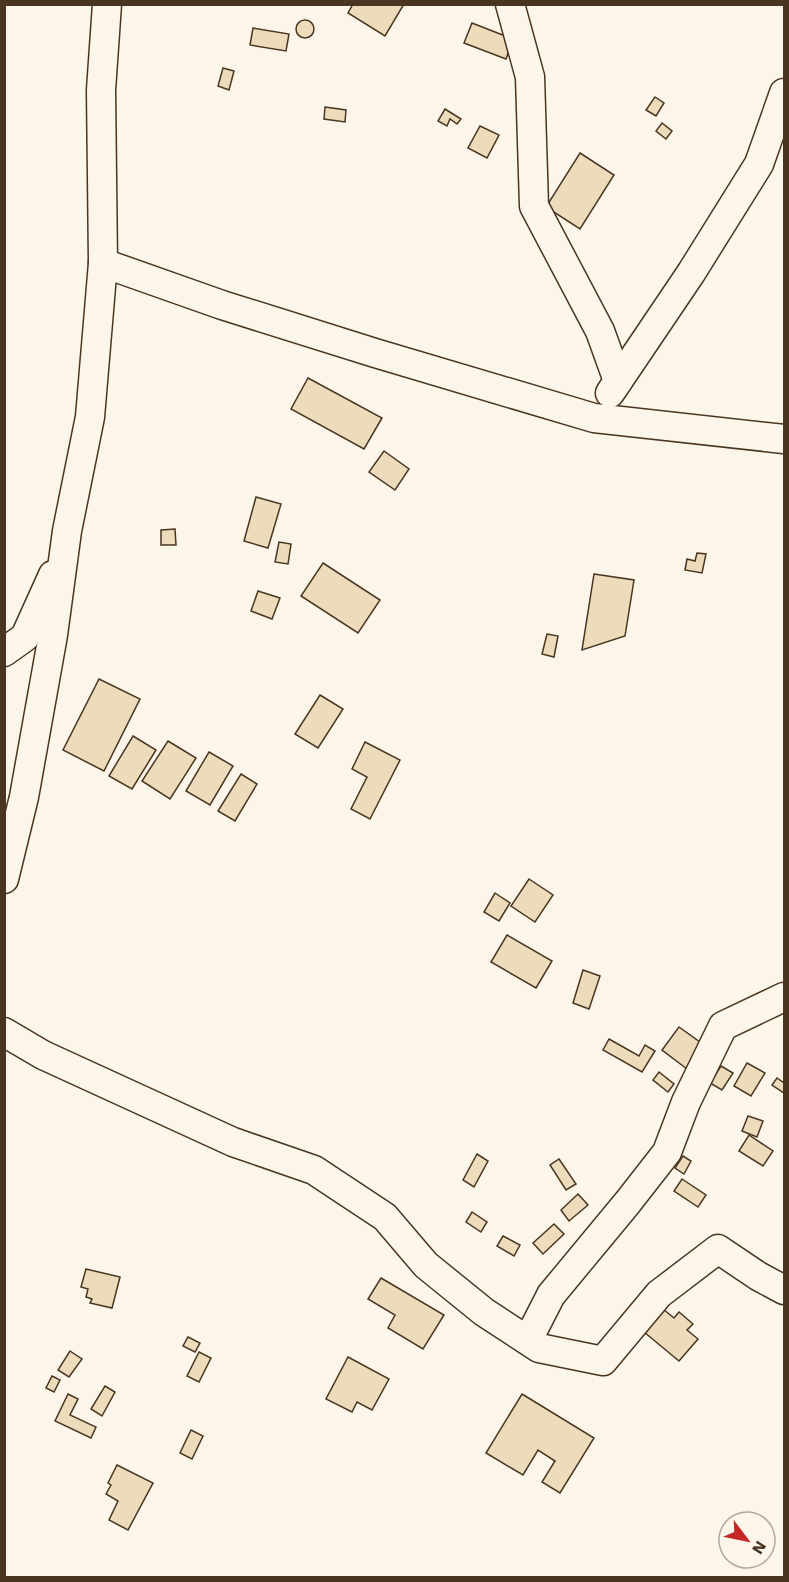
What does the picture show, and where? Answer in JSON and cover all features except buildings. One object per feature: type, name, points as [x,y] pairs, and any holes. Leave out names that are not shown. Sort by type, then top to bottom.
[{"type":"street","points":[[4,879],[24,797],[53,635],[67,531],[90,417],[103,262],[101,90],[107,4]]},
{"type":"street","points":[[510,4],[530,77],[534,206],[600,331],[618,381]]},
{"type":"street","points":[[594,418],[691,273],[759,164],[784,93]]},
{"type":"street","points":[[103,262],[222,305],[594,418],[784,439]]},
{"type":"street","points":[[4,652],[25,637],[64,551]]},
{"type":"street","points":[[528,1341],[551,1295],[667,1152],[686,1102],[723,1026],[784,997]]},
{"type":"street","points":[[4,1032],[43,1055],[233,1142],[314,1170],[385,1217],[426,1265],[483,1312],[539,1348],[603,1361],[659,1294],[718,1249],[758,1276],[784,1290]]}]
